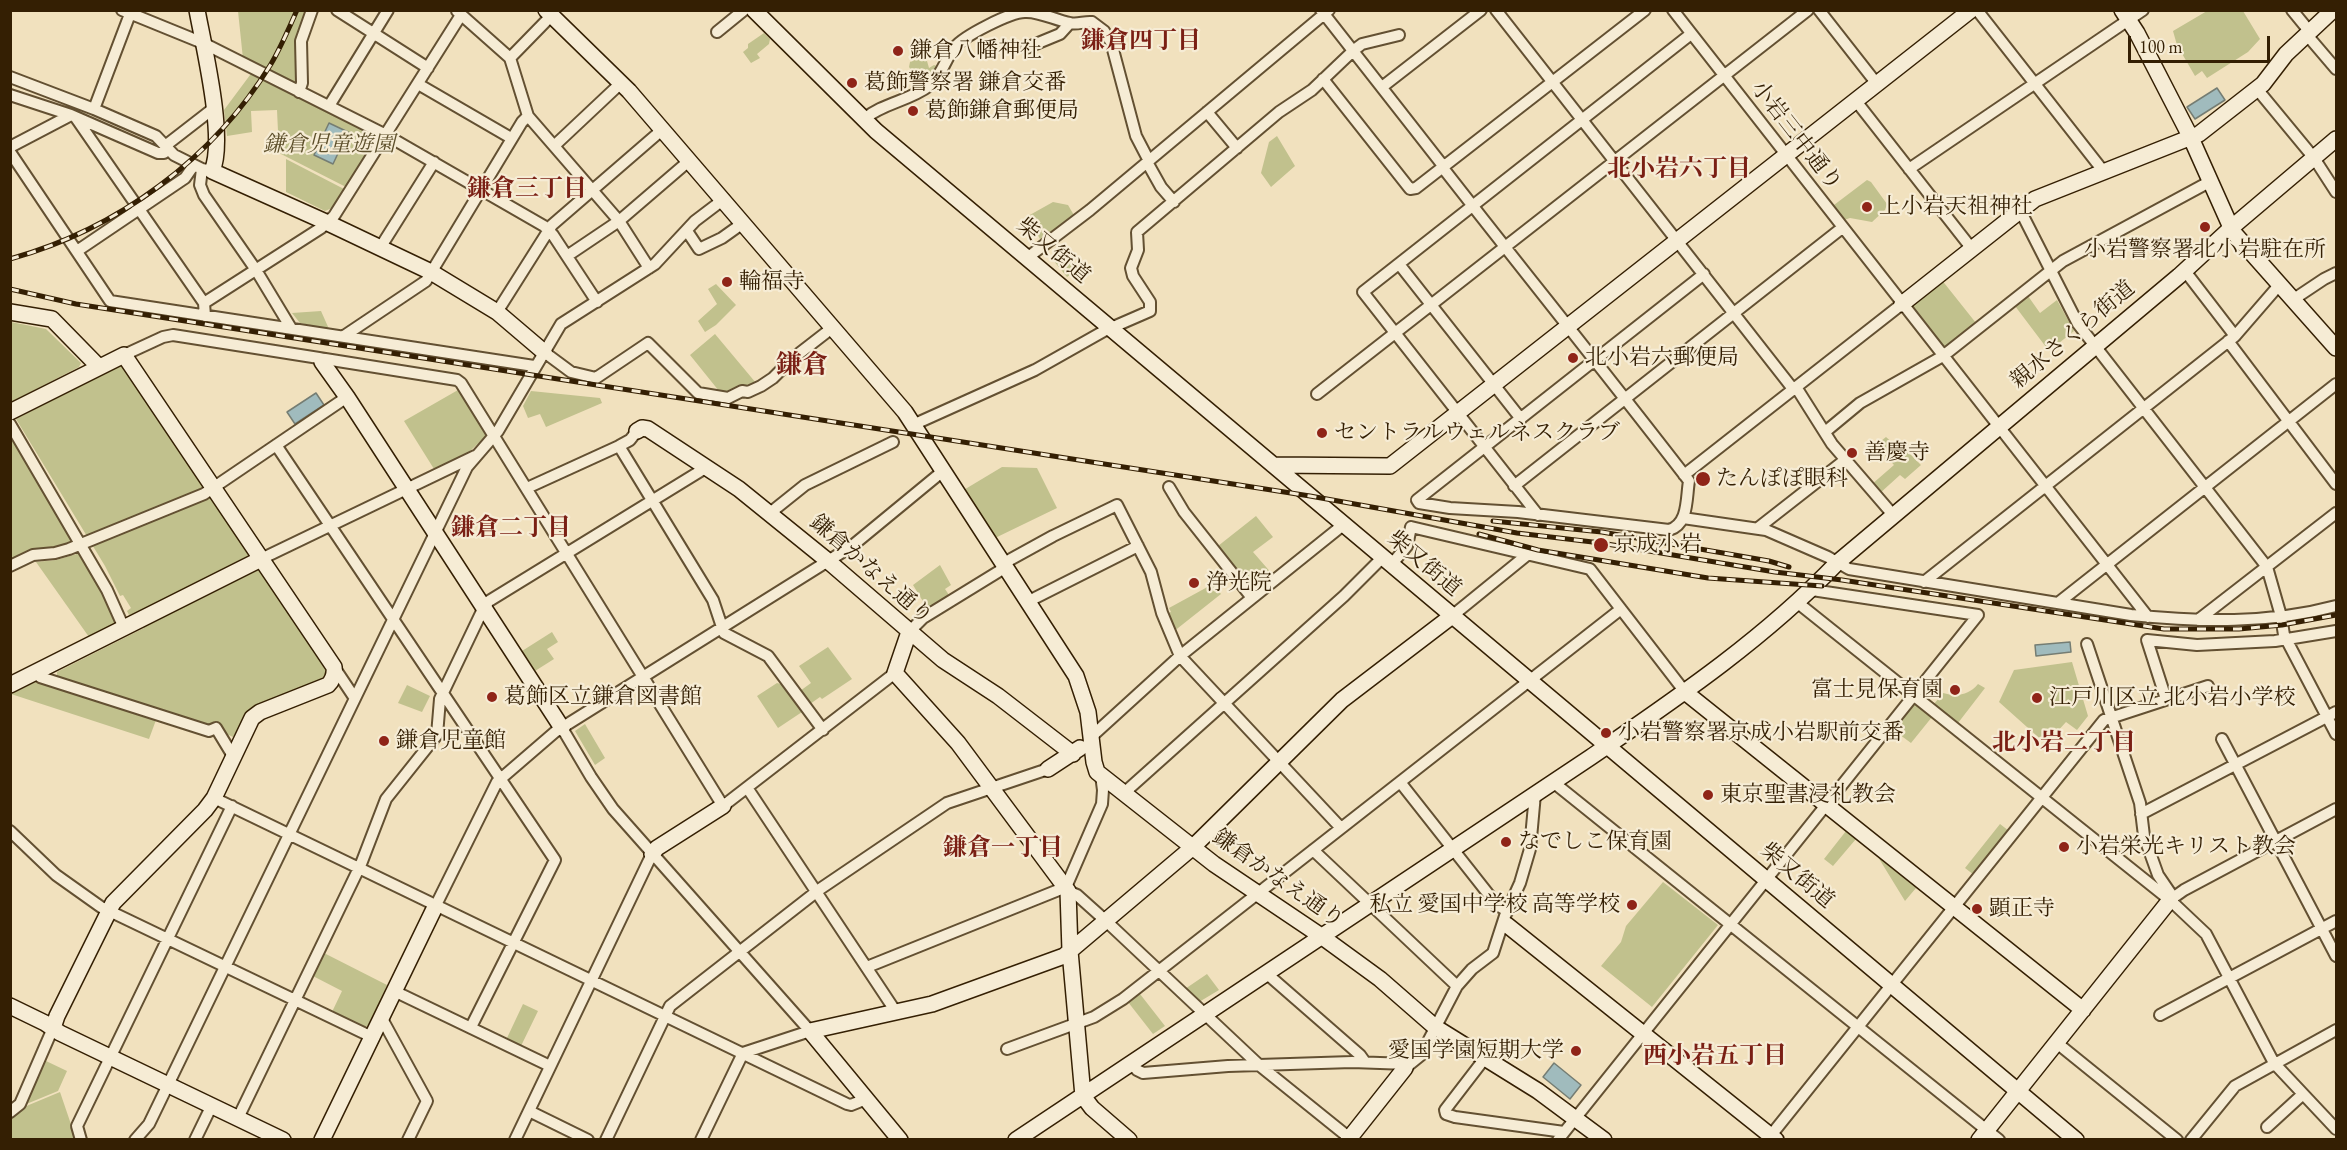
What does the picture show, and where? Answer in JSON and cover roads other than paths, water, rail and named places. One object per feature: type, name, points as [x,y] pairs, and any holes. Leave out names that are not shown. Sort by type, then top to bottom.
[{"type":"street","points":[[77,251],[203,168],[217,154],[214,108],[198,10]]},
{"type":"street","points":[[300,92],[302,83],[301,41],[312,10]]},
{"type":"street","points":[[337,10],[428,68]]},
{"type":"street","points":[[329,105],[388,10]]},
{"type":"street","points":[[717,32],[744,10]]},
{"type":"street","name":"柴又街道","points":[[754,10],[864,119],[1343,525],[2076,1140]]},
{"type":"street","points":[[1382,87],[1481,10]]},
{"type":"street","points":[[1496,10],[1794,388],[1845,460],[1894,516]]},
{"type":"street","points":[[1323,79],[1410,189],[1416,188],[1645,10]]},
{"type":"street","name":"小岩三中通り","points":[[1673,10],[2148,617]]},
{"type":"street","points":[[1317,394],[1808,10]]},
{"type":"street","points":[[1819,10],[1877,84]]},
{"type":"street","points":[[1274,465],[1390,466],[1971,10]]},
{"type":"street","points":[[1977,10],[2104,172]]},
{"type":"street","points":[[1909,169],[2035,83],[2125,15],[2143,10]]},
{"type":"street","points":[[2292,10],[2337,69]]},
{"type":"street","points":[[1684,475],[2038,197],[2199,134],[2257,89],[2286,54],[2333,10]]},
{"type":"street","points":[[94,109],[126,12],[203,43],[329,105],[434,162],[548,230],[597,302]]},
{"type":"street","points":[[864,119],[890,103],[909,98],[931,85],[958,44],[1009,17],[1023,12],[1032,12],[1070,23],[1092,22],[1098,25],[1111,42],[1136,136],[1161,187],[1174,202]]},
{"type":"street","points":[[1027,258],[1089,210],[1325,12],[1505,248],[1594,361],[1624,400],[1689,481],[1683,518],[1676,528],[1664,530],[1538,515],[1450,508],[1417,500],[1521,419],[1594,361],[1704,274]]},
{"type":"street","points":[[204,303],[328,222],[345,200],[418,84],[459,13],[510,58],[528,116],[619,221],[649,268]]},
{"type":"street","points":[[510,58],[548,13],[621,83],[690,160],[915,424],[1076,676],[1085,699],[1103,790],[1101,804],[1067,889],[1083,1096],[1092,1108],[1130,1140]]},
{"type":"street","points":[[2125,15],[2191,138],[2231,228],[2337,348]]},
{"type":"street","points":[[1026,48],[1060,33],[1070,23]]},
{"type":"street","points":[[1538,515],[1363,292],[1691,34]]},
{"type":"street","points":[[915,424],[1035,370],[1110,328],[1149,311],[1150,302],[1133,276],[1131,268],[1138,250],[1137,232],[1279,112],[1299,100],[1354,50],[1362,45],[1399,35]]},
{"type":"street","points":[[10,77],[94,109],[156,136],[174,155],[328,222],[431,272],[497,312],[571,372],[596,378],[648,343],[698,393],[728,398],[742,391],[748,392],[773,378],[792,359],[832,328]]},
{"type":"street","points":[[554,146],[621,83]]},
{"type":"street","points":[[418,84],[511,138]]},
{"type":"street","points":[[2257,89],[2314,158],[2337,192]]},
{"type":"street","points":[[10,95],[73,116],[158,153],[164,153],[214,108]]},
{"type":"street","points":[[1856,101],[1972,249]]},
{"type":"street","points":[[1207,112],[1237,148]]},
{"type":"street","points":[[10,147],[73,116]]},
{"type":"street","points":[[73,116],[204,303],[205,316]]},
{"type":"street","points":[[344,336],[426,281],[511,138],[528,116]]},
{"type":"street","points":[[497,312],[548,230],[663,129]]},
{"type":"street","name":"親水さくら街道","points":[[1016,1140],[1685,692],[1798,603],[1837,563],[2185,271],[2231,228],[2337,140]]},
{"type":"street","points":[[10,152],[110,301],[534,366]]},
{"type":"street","points":[[567,256],[619,221],[690,160]]},
{"type":"street","points":[[380,248],[434,162]]},
{"type":"street","points":[[203,168],[200,185],[204,195],[256,270],[291,328]]},
{"type":"street","points":[[1825,432],[1868,398],[1943,356],[2063,261],[2211,181]]},
{"type":"street","points":[[135,1140],[149,1124],[467,467],[494,436],[561,324],[649,268],[695,221],[724,200]]},
{"type":"street","points":[[2020,210],[2078,324],[2267,567],[2282,616],[2286,639],[2332,714],[2337,734]]},
{"type":"street","points":[[687,231],[699,249],[722,238],[743,223]]},
{"type":"street","points":[[1515,486],[1842,228]]},
{"type":"street","points":[[1399,264],[1521,419]]},
{"type":"street","points":[[2185,271],[2289,422],[2337,484]]},
{"type":"street","points":[[2294,299],[2337,273]]},
{"type":"street","points":[[1924,582],[2231,339],[2280,284]]},
{"type":"street","points":[[10,312],[52,319],[99,367]]},
{"type":"street","points":[[10,412],[124,355],[163,337],[173,335],[457,380],[527,488],[723,806]]},
{"type":"street","points":[[124,355],[354,698]]},
{"type":"street","points":[[320,360],[347,397],[613,809],[810,1031],[900,1140]]},
{"type":"street","points":[[2058,603],[2337,384]]},
{"type":"street","points":[[10,566],[33,555],[55,554],[204,494],[347,397]]},
{"type":"street","points":[[10,424],[81,543],[107,590],[124,628]]},
{"type":"street","name":"鎌倉かなえ通り","points":[[637,431],[642,428],[648,429],[707,467],[770,513],[943,660],[998,696],[1073,754]]},
{"type":"street","points":[[527,488],[619,447],[630,440],[637,431]]},
{"type":"street","points":[[770,513],[805,485],[893,442]]},
{"type":"street","points":[[276,445],[555,860],[471,1027]]},
{"type":"street","points":[[619,447],[714,600],[722,627],[728,636],[768,656],[823,730]]},
{"type":"street","points":[[10,685],[261,559],[475,456]]},
{"type":"street","points":[[1758,528],[1845,460]]},
{"type":"street","points":[[238,1118],[359,868],[386,799],[437,735],[440,699],[484,607],[489,601],[707,467]]},
{"type":"street","points":[[322,1140],[497,782],[561,728],[852,546],[943,471]]},
{"type":"street","points":[[1169,487],[1184,512],[1251,598]]},
{"type":"street","points":[[515,1140],[652,854],[657,848],[748,789],[895,673],[909,632],[923,618],[1053,536],[1117,505],[1151,572],[1162,613],[1180,656],[1341,828]]},
{"type":"street","points":[[2198,620],[2337,513]]},
{"type":"street","points":[[1683,518],[1758,528],[1849,569],[2148,617],[2241,620],[2282,616],[2337,606]]},
{"type":"street","points":[[606,1140],[670,1006],[816,892],[947,803],[1048,769],[1073,754],[1180,656],[1343,525]]},
{"type":"street","points":[[1124,793],[1344,596],[1407,546],[1411,527],[1590,569],[1685,692],[2083,1010]]},
{"type":"street","points":[[1029,601],[1138,546]]},
{"type":"street","points":[[701,1140],[743,1053],[810,1031],[932,1004],[1064,956],[1193,847],[1342,700],[1527,555]]},
{"type":"street","points":[[1485,1058],[1444,1110],[1446,1114],[1561,1136],[1978,615],[1812,590]]},
{"type":"street","points":[[1798,603],[2041,798],[2174,897]]},
{"type":"street","points":[[1007,1049],[1106,1011],[1621,609]]},
{"type":"street","points":[[2166,699],[2147,640],[2197,645],[2286,639],[2337,631]]},
{"type":"street","points":[[2087,644],[2140,803],[2144,836],[2158,875],[2206,934],[2274,1063],[2337,1129]]},
{"type":"street","points":[[10,1112],[20,1104],[57,1016],[108,910],[206,810],[255,715],[328,685],[334,676],[334,667]]},
{"type":"street","points":[[38,672],[40,677],[209,731],[216,728],[233,756]]},
{"type":"street","points":[[895,673],[958,743],[1067,889],[1106,921],[1259,1065],[1350,1139],[1407,1066],[1421,1055],[1457,986],[1472,969],[1493,953],[1520,883],[1530,849],[1535,794]]},
{"type":"street","points":[[1400,782],[1497,905],[1506,920],[1772,1138],[1891,985],[2104,720],[2208,686]]},
{"type":"street","points":[[2141,814],[2332,714]]},
{"type":"street","points":[[2222,739],[2337,956]]},
{"type":"street","name":"鎌倉かなえ通り","points":[[1098,771],[1193,847],[1397,992],[1435,1027],[1538,1091],[1604,1140]]},
{"type":"street","points":[[1553,782],[1858,1027],[1988,1136],[2057,1043],[2174,897],[2337,809]]},
{"type":"street","points":[[748,789],[896,1012]]},
{"type":"street","points":[[214,798],[847,1104],[851,1105],[866,1100]]},
{"type":"street","points":[[81,1140],[77,1126],[232,806]]},
{"type":"street","points":[[10,831],[56,875],[88,900],[372,1037]]},
{"type":"street","points":[[1313,850],[1457,986]]},
{"type":"street","points":[[867,967],[1067,889]]},
{"type":"street","points":[[2160,1015],[2337,921]]},
{"type":"street","points":[[1266,973],[1360,1055],[1365,1062]]},
{"type":"street","points":[[394,991],[550,1066]]},
{"type":"street","points":[[10,1006],[283,1140]]},
{"type":"street","points":[[381,1017],[427,1101],[408,1140]]},
{"type":"street","points":[[2191,1140],[2235,1086],[2336,1031]]},
{"type":"street","points":[[2057,1043],[2177,1140]]},
{"type":"street","points":[[1131,1063],[1143,1073],[1259,1065],[1365,1062],[1407,1066]]},
{"type":"street","points":[[2267,1127],[2303,1094]]},
{"type":"street","points":[[195,1140],[212,1105]]},
{"type":"street","points":[[529,1111],[588,1140]]},
{"type":"water","points":[[2217,88],[2225,100],[2195,119],[2187,107]]},
{"type":"water","points":[[329,123],[348,132],[333,164],[314,155]]},
{"type":"water","points":[[316,393],[324,405],[295,424],[287,412]]},
{"type":"water","points":[[2070,642],[2071,652],[2036,656],[2035,645]]},
{"type":"water","points":[[1554,1063],[1581,1085],[1570,1099],[1543,1077]]},
{"type":"railway","points":[[10,259],[50,246],[125,209],[159,186],[191,160],[248,98],[275,58],[297,10]]},
{"type":"railway","points":[[10,289],[76,304],[1310,496],[1517,533],[1601,543],[1775,572],[2164,629],[2239,629],[2282,625],[2336,615]]},
{"type":"railway","points":[[1493,521],[1602,532],[1769,561],[1789,567]]},
{"type":"railway","points":[[1479,534],[1538,550],[1708,578],[1822,586]]},
{"type":"place","name":"鎌倉八幡神社","points":[[898,51]]},
{"type":"place","name":"葛飾警察署 鎌倉交番","points":[[852,83]]},
{"type":"place","name":"葛飾鎌倉郵便局","points":[[913,111]]},
{"type":"place","name":"上小岩天祖神社","points":[[1867,207]]},
{"type":"place","name":"小岩警察署北小岩駐在所","points":[[2205,227]]},
{"type":"place","name":"輪福寺","points":[[727,282]]},
{"type":"place","name":"北小岩六郵便局","points":[[1573,358]]},
{"type":"place","name":"セントラルウェルネスクラブ","points":[[1322,433]]},
{"type":"place","name":"善慶寺","points":[[1852,453]]},
{"type":"place","name":"たんぽぽ眼科","points":[[1703,479]]},
{"type":"place","name":"京成小岩","points":[[1601,545]]},
{"type":"place","name":"浄光院","points":[[1194,583]]},
{"type":"place","name":"富士見保育園","points":[[1955,690]]},
{"type":"place","name":"葛飾区立鎌倉図書館","points":[[492,697]]},
{"type":"place","name":"江戸川区立 北小岩小学校","points":[[2037,698]]},
{"type":"place","name":"小岩警察署京成小岩駅前交番","points":[[1606,733]]},
{"type":"place","name":"鎌倉児童館","points":[[384,741]]},
{"type":"place","name":"東京聖書浸礼教会","points":[[1708,795]]},
{"type":"place","name":"なでしこ保育園","points":[[1506,842]]},
{"type":"place","name":"小岩栄光キリスト教会","points":[[2064,847]]},
{"type":"place","name":"私立 愛国中学校 高等学校","points":[[1632,905]]},
{"type":"place","name":"顕正寺","points":[[1977,909]]},
{"type":"place","name":"愛国学園短期大学","points":[[1576,1051]]},
{"type":"district","name":"鎌倉四丁目","points":[[1141,41]]},
{"type":"district","name":"北小岩六丁目","points":[[1679,169]]},
{"type":"district","name":"鎌倉三丁目","points":[[527,189]]},
{"type":"district","name":"鎌倉","points":[[802,366]]},
{"type":"district","name":"鎌倉二丁目","points":[[511,528]]},
{"type":"district","name":"北小岩二丁目","points":[[2064,743]]},
{"type":"district","name":"鎌倉一丁目","points":[[1003,848]]},
{"type":"district","name":"西小岩五丁目","points":[[1715,1056]]},
{"type":"park label","name":"鎌倉児童遊園","points":[[329,145]]}]
